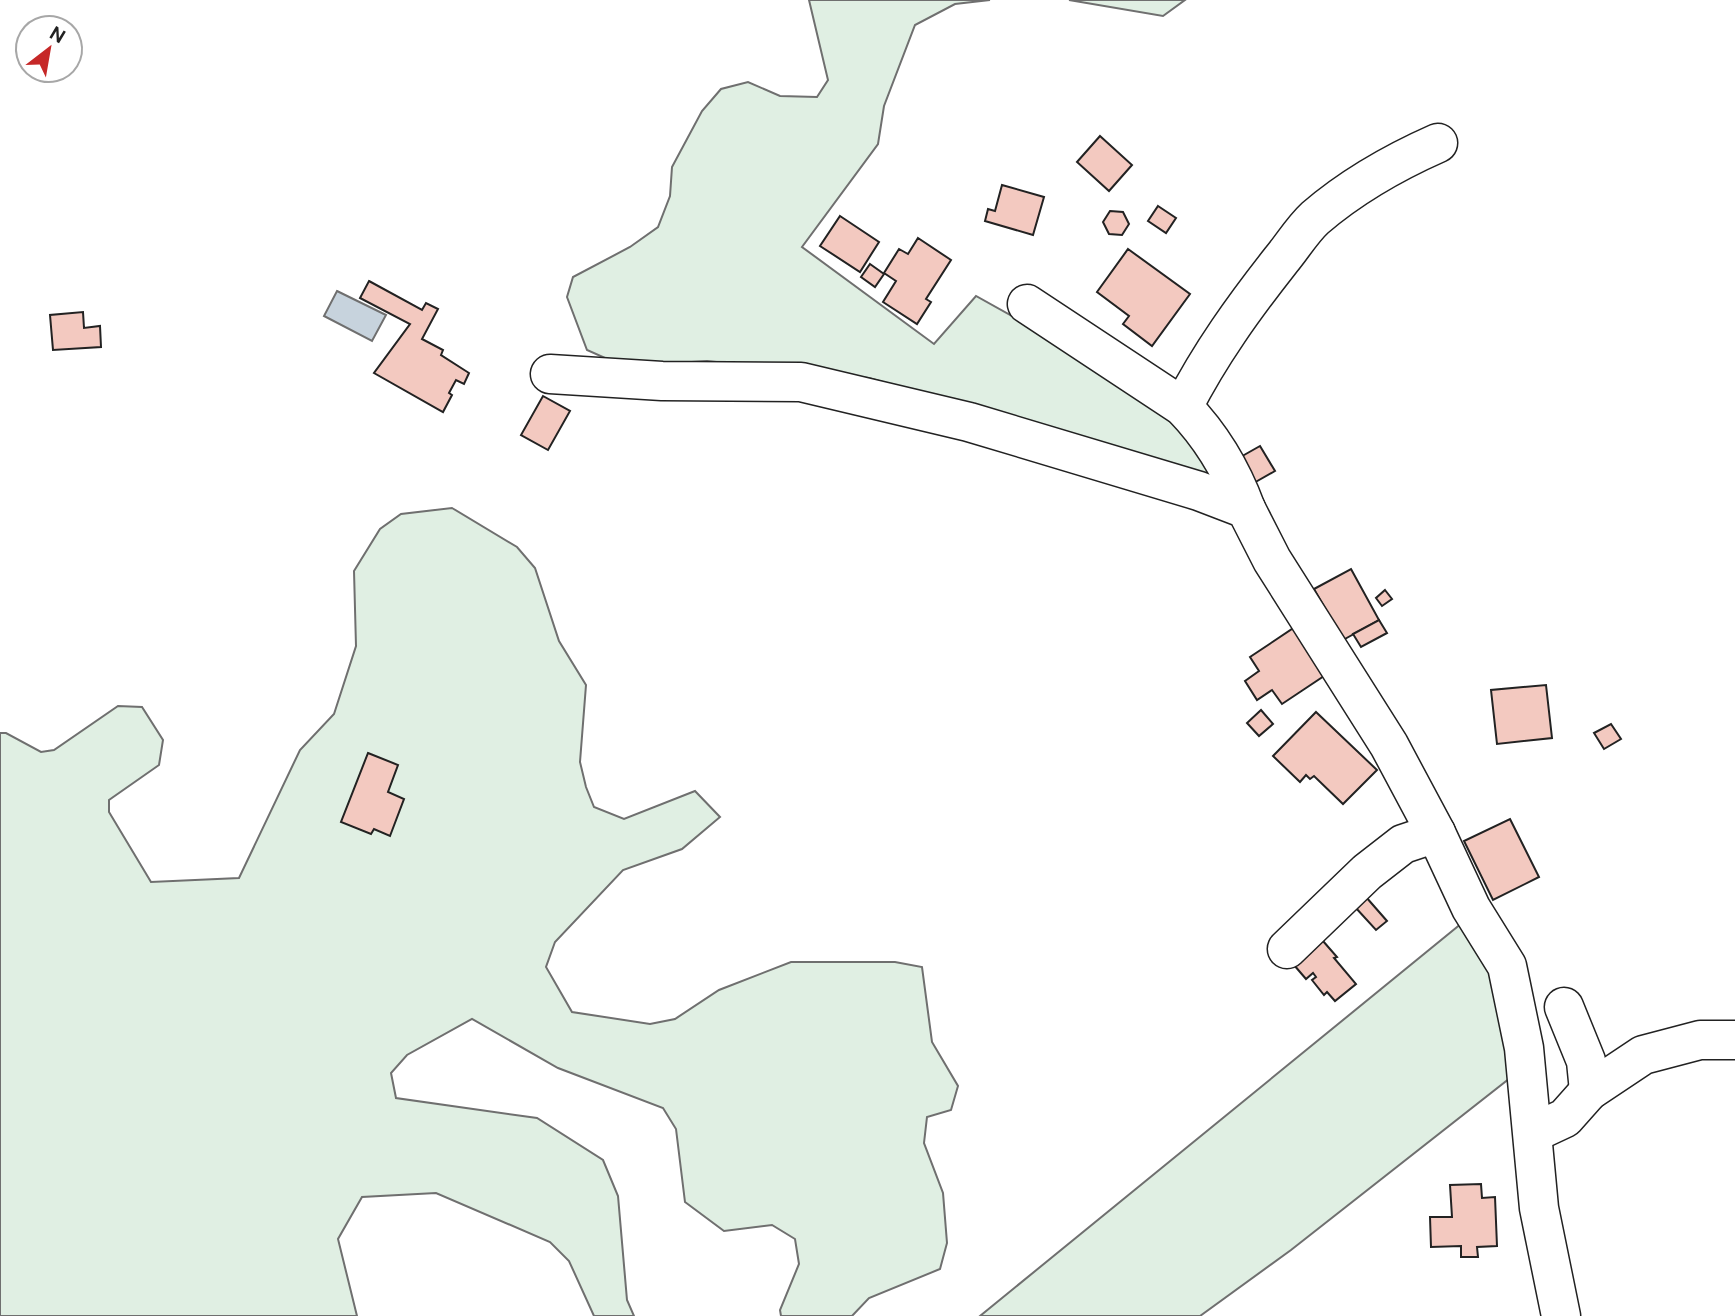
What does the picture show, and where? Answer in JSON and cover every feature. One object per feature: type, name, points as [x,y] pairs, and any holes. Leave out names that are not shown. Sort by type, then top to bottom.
[{"type":"street","points":[[1183,407],[1205,364],[1256,292],[1314,219],[1368,179],[1438,143]]},
{"type":"street","points":[[1027,304],[1183,407],[1203,428],[1236,481],[1246,509],[1272,560],[1390,745],[1471,908],[1507,966],[1524,1048],[1539,1209],[1561,1316]]},
{"type":"street","points":[[550,374],[662,381],[802,382],[969,422],[1199,491],[1246,509]]},
{"type":"street","points":[[1287,949],[1367,872],[1403,844],[1436,833]]},
{"type":"street","points":[[1564,1007],[1586,1061],[1590,1091]]},
{"type":"street","points":[[1533,1133],[1565,1118],[1590,1091],[1643,1055],[1700,1040],[1735,1040]]},
{"type":"green space","points":[[809,0],[990,0],[955,4],[915,25],[884,106],[878,144],[802,247],[934,344],[976,296],[1089,359],[1182,423],[1230,489],[1089,441],[869,378],[707,361],[661,364],[632,370],[587,350],[567,297],[573,277],[630,247],[658,227],[670,196],[672,167],[702,111],[721,89],[748,82],[780,96],[817,97],[828,80]]},
{"type":"green space","points":[[1069,0],[1185,0],[1163,16]]},
{"type":"green space","points":[[452,508],[517,547],[535,568],[559,641],[586,685],[580,762],[594,807],[624,819],[695,791],[720,817],[682,849],[623,870],[555,942],[546,967],[572,1012],[650,1024],[675,1019],[719,990],[791,962],[895,962],[922,967],[932,1042],[958,1086],[951,1110],[927,1117],[924,1143],[943,1193],[947,1243],[940,1269],[869,1298],[852,1316],[781,1316],[780,1310],[799,1264],[795,1239],[772,1225],[724,1231],[685,1202],[676,1129],[663,1108],[558,1068],[472,1019],[407,1055],[391,1073],[396,1098],[537,1118],[603,1160],[618,1196],[627,1300],[634,1316],[594,1316],[569,1261],[550,1242],[436,1193],[362,1197],[338,1239],[357,1316],[0,1316],[0,733],[6,733],[41,752],[54,750],[118,706],[142,707],[163,740],[159,765],[109,800],[109,812],[151,882],[239,878],[300,750],[334,714],[356,646],[354,571],[380,529],[401,514]]},
{"type":"green space","points":[[1462,923],[1495,974],[1510,1078],[1291,1250],[1200,1316],[980,1316]]},
{"type":"shaded area","points":[[337,291],[386,315],[372,341],[324,316]]},
{"type":"building","points":[[1100,136],[1132,165],[1109,191],[1077,162]]},
{"type":"building","points":[[1002,185],[1044,197],[1033,235],[985,221],[988,209],[995,211]]},
{"type":"building","points":[[1158,206],[1176,218],[1166,233],[1148,221]]},
{"type":"building","points":[[1110,211],[1123,212],[1129,224],[1122,235],[1109,234],[1103,222]]},
{"type":"building","points":[[840,216],[879,242],[860,272],[820,246]]},
{"type":"building","points":[[918,238],[951,260],[926,299],[931,302],[917,324],[883,302],[896,281],[884,273],[899,249],[908,254]]},
{"type":"building","points":[[1128,249],[1190,294],[1152,346],[1123,324],[1129,316],[1097,292]]},
{"type":"building","points":[[870,264],[884,274],[875,287],[861,277]]},
{"type":"building","points":[[369,281],[422,310],[426,303],[438,309],[422,339],[443,350],[441,355],[469,373],[464,384],[456,380],[443,412],[374,373],[410,324],[360,298]]},
{"type":"building","points":[[83,312],[84,328],[100,326],[101,347],[53,350],[50,315]]},
{"type":"building","points":[[543,396],[570,411],[548,450],[521,435]]},
{"type":"building","points":[[1260,446],[1275,471],[1252,484],[1237,459]]},
{"type":"building","points":[[1351,569],[1379,620],[1343,640],[1314,589]]},
{"type":"building","points":[[1385,590],[1392,599],[1382,606],[1376,598]]},
{"type":"building","points":[[1379,620],[1387,633],[1361,647],[1353,634]]},
{"type":"building","points":[[1295,627],[1327,674],[1282,704],[1272,690],[1257,700],[1245,681],[1259,671],[1250,657]]},
{"type":"building","points":[[1546,685],[1552,738],[1497,744],[1491,690]]},
{"type":"building","points":[[1261,710],[1273,724],[1259,736],[1247,723]]},
{"type":"building","points":[[1316,712],[1377,770],[1343,804],[1314,776],[1310,779],[1306,775],[1300,782],[1273,756]]},
{"type":"building","points":[[1611,724],[1621,739],[1604,749],[1594,733]]},
{"type":"building","points":[[368,753],[398,765],[388,792],[404,799],[390,836],[374,829],[371,834],[341,822]]},
{"type":"building","points":[[1510,819],[1539,877],[1493,900],[1464,841]]},
{"type":"building","points":[[1366,897],[1387,921],[1376,930],[1355,907]]},
{"type":"building","points":[[1323,941],[1356,984],[1335,1001],[1327,992],[1324,995],[1312,980],[1316,977],[1313,973],[1306,979],[1294,965]]},
{"type":"building","points":[[1481,1184],[1482,1198],[1495,1197],[1497,1246],[1477,1247],[1478,1257],[1461,1257],[1461,1246],[1431,1247],[1430,1217],[1452,1217],[1450,1185]]}]
